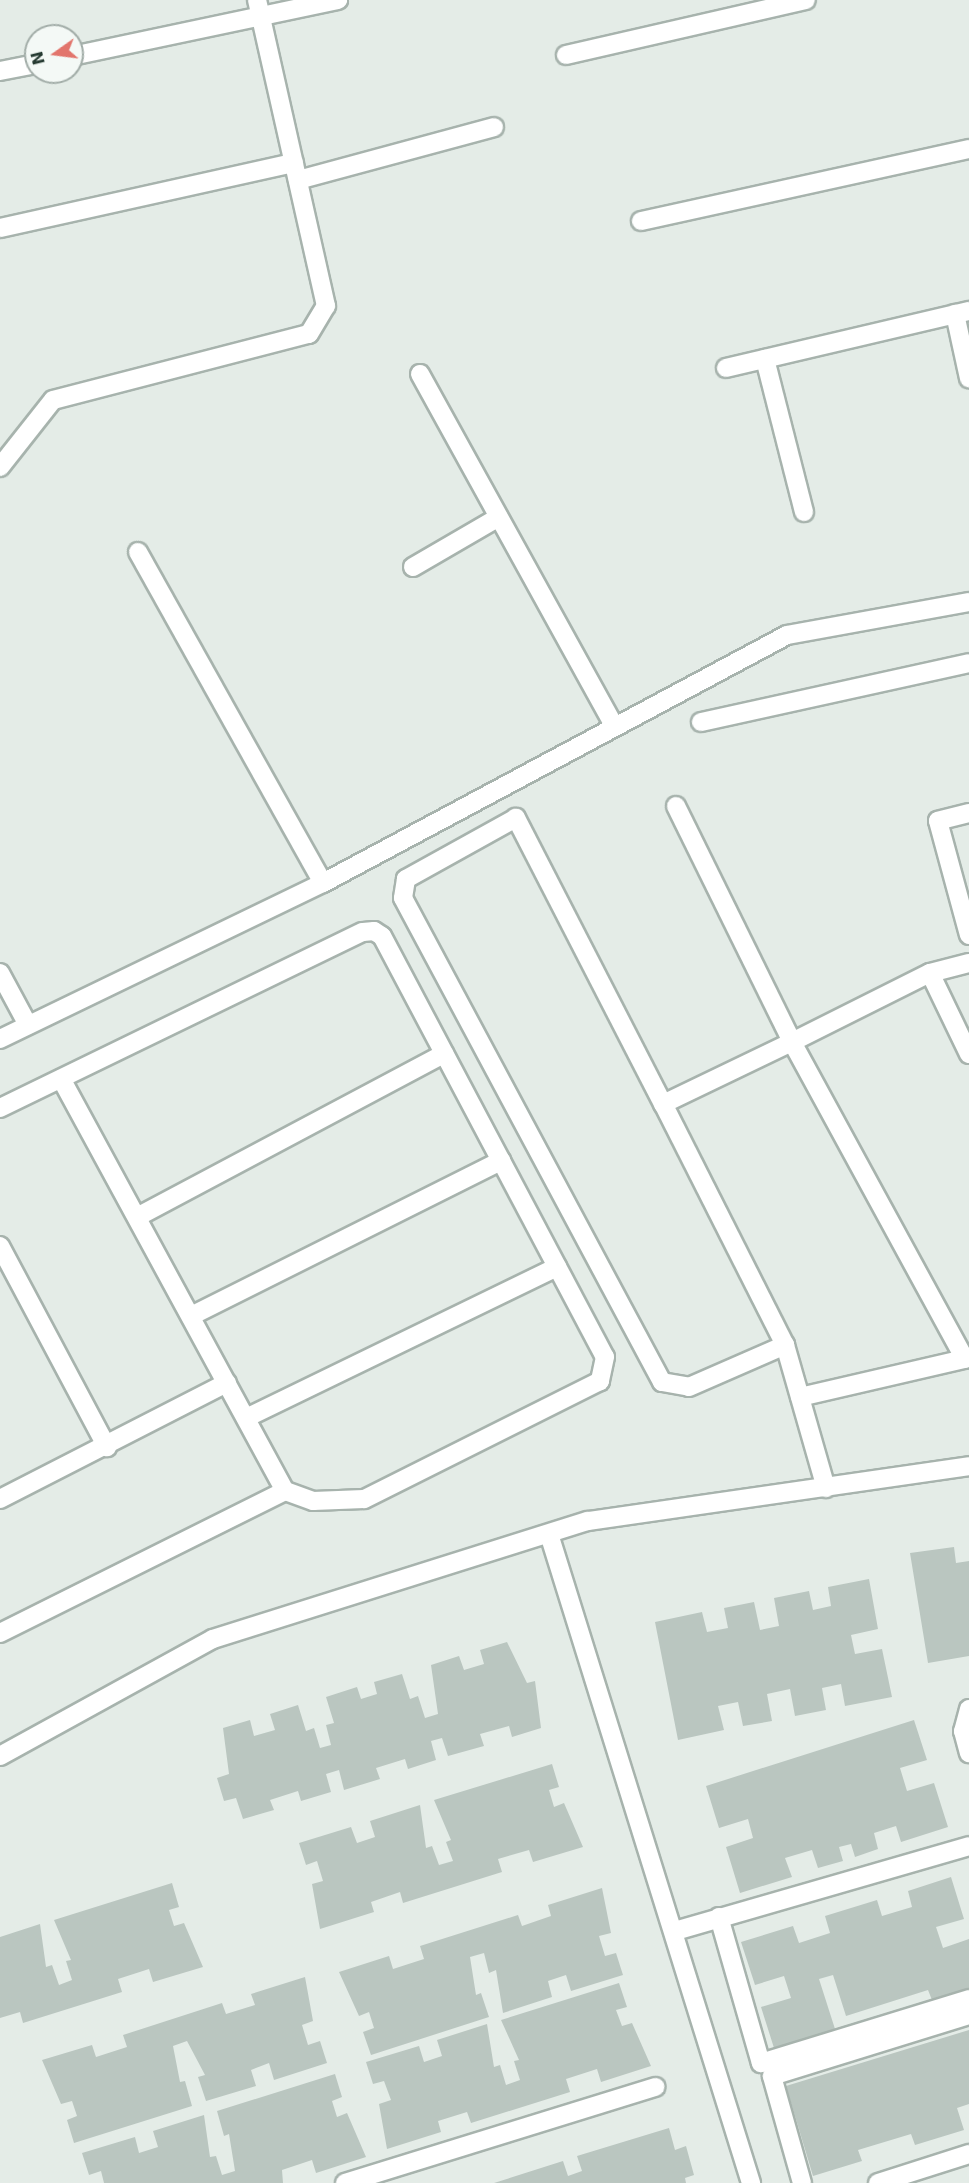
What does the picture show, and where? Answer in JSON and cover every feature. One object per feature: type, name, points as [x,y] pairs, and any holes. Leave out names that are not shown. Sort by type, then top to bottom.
[{"type":"street","points":[[84,53],[259,9],[338,0]]},
{"type":"street","points":[[566,55],[806,0]]},
{"type":"street","points":[[0,467],[53,400],[309,334],[326,306],[259,9]]},
{"type":"street","points":[[0,71],[24,66]]},
{"type":"street","points":[[0,228],[296,172],[494,127]]},
{"type":"street","points":[[641,220],[969,149]]},
{"type":"street","points":[[726,368],[962,313],[969,378]]},
{"type":"street","points":[[765,359],[804,512]]},
{"type":"street","points":[[420,374],[614,725]]},
{"type":"street","points":[[413,567],[499,517]]},
{"type":"street","points":[[138,552],[323,883]]},
{"type":"street","points":[[0,1039],[323,883],[614,725],[787,635],[969,602]]},
{"type":"street","points":[[701,722],[969,663]]},
{"type":"street","points":[[676,806],[792,1042],[967,1359],[800,1397]]},
{"type":"street","points":[[969,813],[938,821],[969,935]]},
{"type":"street","points":[[785,1345],[689,1387],[662,1382],[403,898],[406,879],[516,818],[785,1345],[826,1488]]},
{"type":"street","points":[[0,1108],[61,1079],[374,931],[382,936],[605,1358],[600,1381],[364,1499],[313,1501],[285,1491],[61,1079]]},
{"type":"street","points":[[663,1104],[930,973],[969,963]]},
{"type":"street","points":[[0,973],[28,1025]]},
{"type":"street","points":[[930,973],[969,1054]]},
{"type":"street","points":[[137,1217],[444,1054]]},
{"type":"street","points":[[191,1316],[501,1161]]},
{"type":"street","points":[[0,1246],[107,1447]]},
{"type":"street","points":[[246,1418],[557,1268]]},
{"type":"street","points":[[0,1499],[107,1447],[227,1383]]},
{"type":"street","points":[[0,1756],[213,1639],[588,1521],[969,1466]]},
{"type":"street","points":[[0,1633],[285,1491]]},
{"type":"street","points":[[549,1534],[675,1931],[751,2183]]},
{"type":"street","points":[[969,1709],[963,1731],[969,1753]]},
{"type":"street","points":[[675,1931],[969,1846]]},
{"type":"street","points":[[718,1917],[761,2063],[969,2000]]},
{"type":"street","points":[[802,2183],[772,2076],[969,2015]]},
{"type":"street","points":[[345,2183],[655,2087]]},
{"type":"street","points":[[878,2183],[969,2154]]},
{"type":"building","points":[[954,1547],[956,1563],[969,1561],[969,1656],[928,1663],[910,1553]]},
{"type":"building","points":[[869,1579],[878,1629],[851,1635],[855,1654],[882,1649],[892,1697],[845,1706],[841,1684],[822,1688],[826,1710],[795,1716],[790,1689],[767,1694],[772,1721],[743,1726],[738,1702],[718,1706],[724,1730],[678,1740],[655,1622],[702,1612],[707,1632],[728,1628],[724,1608],[754,1602],[760,1630],[779,1626],[774,1598],[809,1591],[813,1610],[831,1606],[828,1587]]},
{"type":"building","points":[[507,1642],[527,1683],[535,1681],[541,1728],[512,1737],[509,1726],[480,1734],[484,1746],[448,1756],[442,1738],[431,1741],[436,1760],[408,1769],[405,1759],[376,1768],[380,1779],[344,1790],[339,1770],[326,1774],[331,1792],[301,1801],[298,1791],[270,1800],[274,1810],[243,1819],[236,1798],[224,1801],[217,1778],[229,1774],[223,1728],[250,1720],[254,1736],[275,1730],[270,1714],[298,1705],[306,1731],[314,1728],[320,1748],[331,1745],[326,1725],[334,1723],[326,1697],[357,1687],[361,1699],[377,1694],[374,1682],[402,1674],[410,1699],[418,1696],[425,1718],[438,1714],[431,1665],[459,1656],[464,1670],[484,1664],[480,1650]]},
{"type":"building","points":[[914,1720],[927,1760],[900,1768],[907,1791],[934,1783],[948,1827],[901,1842],[896,1826],[874,1833],[878,1849],[855,1857],[851,1844],[839,1847],[843,1861],[818,1868],[812,1850],[785,1858],[792,1877],[740,1893],[726,1847],[753,1838],[748,1819],[719,1828],[706,1786]]},
{"type":"building","points":[[552,1764],[559,1787],[549,1790],[554,1807],[564,1803],[583,1847],[533,1862],[529,1850],[498,1859],[502,1872],[403,1903],[400,1892],[371,1902],[374,1912],[320,1929],[312,1884],[323,1881],[317,1861],[306,1865],[299,1843],[351,1827],[357,1843],[375,1837],[370,1821],[420,1805],[426,1848],[432,1846],[439,1865],[453,1861],[446,1842],[451,1840],[434,1800]]},
{"type":"building","points":[[951,1877],[964,1919],[936,1927],[943,1948],[969,1939],[969,1988],[932,2000],[928,1990],[846,2016],[833,1975],[819,1979],[835,2029],[774,2048],[761,2007],[791,1998],[784,1976],[755,1985],[741,1942],[793,1926],[799,1943],[830,1933],[825,1916],[877,1900],[882,1916],[912,1907],[908,1891]]},
{"type":"building","points":[[172,1883],[179,1907],[169,1910],[174,1926],[184,1923],[203,1967],[153,1982],[149,1969],[118,1979],[122,1992],[23,2023],[20,2012],[0,2018],[0,1937],[40,1924],[46,1967],[52,1965],[59,1985],[72,1980],[66,1961],[71,1960],[54,1920]]},
{"type":"building","points":[[602,1888],[611,1933],[599,1936],[605,1956],[616,1953],[623,1975],[571,1991],[566,1975],[548,1981],[552,1997],[503,2013],[496,1970],[489,1973],[484,1953],[470,1957],[476,1995],[481,1993],[489,2017],[371,2055],[363,2032],[374,2028],[369,2012],[359,2016],[339,1972],[389,1956],[393,1969],[424,1959],[420,1946],[518,1915],[522,1926],[551,1916],[548,1905]]},
{"type":"building","points":[[305,1977],[313,2021],[302,2025],[308,2045],[320,2041],[327,2063],[274,2080],[269,2063],[251,2070],[256,2086],[206,2101],[198,2077],[205,2075],[187,2041],[173,2046],[180,2082],[185,2081],[192,2106],[74,2143],[67,2120],[77,2116],[72,2101],[61,2104],[42,2060],[92,2045],[96,2057],[127,2047],[123,2035],[222,2003],[226,2014],[255,2005],[251,1994]]},
{"type":"building","points":[[619,1983],[627,2007],[616,2010],[622,2026],[632,2023],[651,2066],[601,2082],[597,2069],[566,2079],[570,2092],[471,2123],[467,2112],[438,2121],[441,2132],[387,2149],[379,2104],[391,2100],[384,2081],[373,2084],[366,2062],[419,2046],[424,2062],[442,2056],[437,2040],[487,2024],[494,2067],[500,2065],[506,2085],[520,2080],[514,2061],[519,2060],[501,2020]]},
{"type":"building","points":[[969,2030],[969,2104],[957,2108],[964,2130],[915,2145],[911,2134],[858,2150],[862,2161],[813,2176],[786,2086]]},
{"type":"building","points":[[335,2074],[342,2097],[332,2101],[337,2117],[347,2113],[366,2157],[316,2173],[312,2160],[282,2170],[283,2183],[104,2183],[101,2171],[89,2175],[82,2153],[135,2137],[139,2153],[158,2147],[153,2131],[204,2115],[210,2157],[216,2156],[222,2175],[235,2171],[229,2134],[224,2136],[217,2111]]},
{"type":"building","points":[[669,2128],[675,2150],[686,2146],[694,2175],[685,2178],[686,2183],[494,2183],[563,2161],[568,2176],[582,2171],[577,2156]]}]
